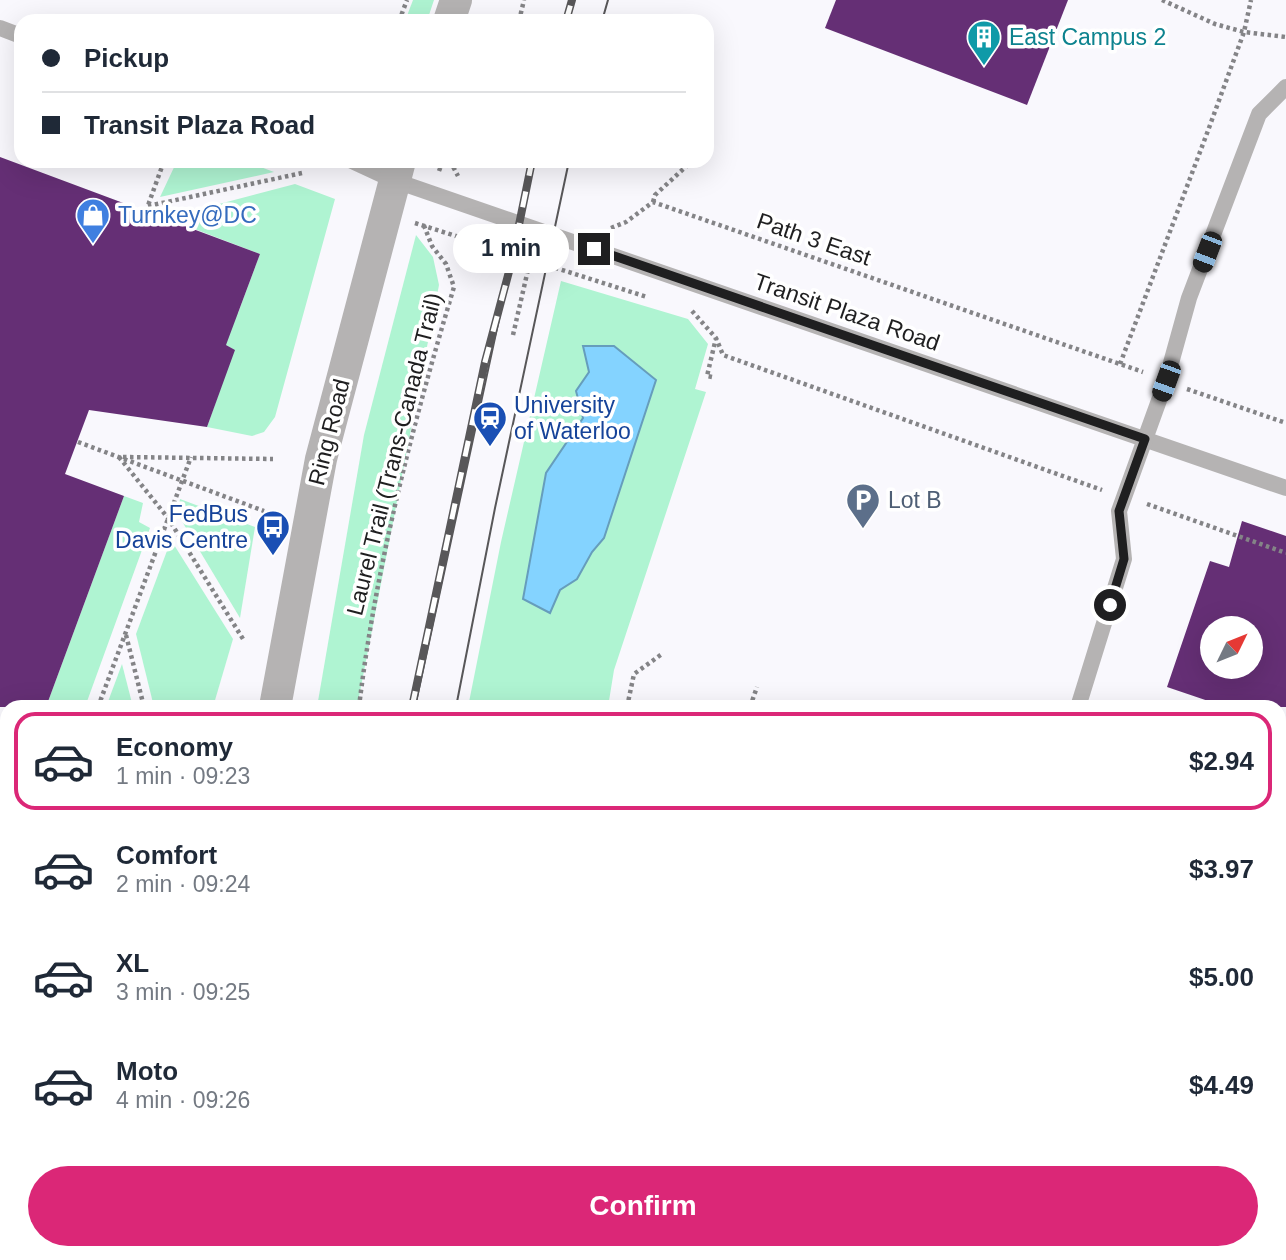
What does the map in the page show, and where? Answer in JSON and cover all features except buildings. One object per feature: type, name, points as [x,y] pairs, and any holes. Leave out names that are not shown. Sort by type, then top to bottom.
[{"type":"street","name":"Ring Road","points":[[276,700],[321,459],[397,171]]},
{"type":"lane","points":[[1080,700],[1124,559],[1119,511],[1166,381],[1189,298],[1259,114],[1286,87]]},
{"type":"lane","name":"Transit Plaza Road","points":[[397,171],[1286,488]]},
{"type":"path","points":[[1162,0],[1215,24],[1244,32],[1286,37]]},
{"type":"path","points":[[1120,364],[1244,32],[1251,0]]},
{"type":"path","points":[[161,168],[147,208],[302,173]]},
{"type":"path","points":[[600,225],[610,229],[626,222],[653,202],[655,194],[684,168]]},
{"type":"path","name":"Path 3 East","points":[[653,202],[1143,372]]},
{"type":"path","points":[[423,225],[426,216]]},
{"type":"path","points":[[411,222],[655,300]]},
{"type":"path","name":"Laurel Trail (Trans-Canada Trail)","points":[[360,700],[366,646],[382,562],[454,287],[446,264],[432,246],[423,225]]},
{"type":"path","points":[[513,335],[530,261]]},
{"type":"path","points":[[680,307],[692,311],[716,338],[723,355],[1098,488]]},
{"type":"path","points":[[712,377],[707,376],[716,338]]},
{"type":"path","points":[[1178,386],[1286,423]]},
{"type":"path","points":[[78,442],[264,511]]},
{"type":"path","points":[[119,457],[273,459]]},
{"type":"path","points":[[119,457],[169,518],[243,639]]},
{"type":"path","points":[[101,700],[191,457]]},
{"type":"path","points":[[1137,500],[1286,553]]},
{"type":"path","points":[[125,634],[142,700]]},
{"type":"path","points":[[628,700],[634,674],[662,654]]},
{"type":"path","points":[[752,700],[757,687]]},
{"type":"green space","points":[[413,0],[434,0],[429,14],[408,14]]},
{"type":"green space","points":[[174,168],[263,168],[274,172],[160,197]]},
{"type":"green space","points":[[295,184],[335,199],[275,417],[264,432],[252,436],[207,427],[234,350],[150,296],[238,313],[260,254],[166,218]]},
{"type":"green space","points":[[416,235],[433,257],[439,285],[358,700],[318,700],[364,435]]},
{"type":"green space","points":[[561,281],[688,319],[708,344],[695,389],[706,392],[614,670],[609,700],[469,700],[501,542]],"holes":[[[589,372],[656,380],[604,538],[592,552],[577,579],[560,590],[546,473],[583,418],[576,391]]]},
{"type":"green space","points":[[124,496],[143,503],[139,522],[150,528],[88,700],[49,700]]},
{"type":"green space","points":[[180,499],[255,527],[240,618],[177,513]]},
{"type":"green space","points":[[171,540],[233,639],[215,700],[152,700],[136,634]]},
{"type":"green space","points":[[122,664],[131,700],[109,700]]},
{"type":"water","points":[[583,346],[614,346],[656,380],[604,538],[592,552],[577,579],[560,590],[550,613],[523,599],[546,473],[583,418],[576,391],[589,372]]},
{"type":"tram line","points":[[604,14],[608,0]]},
{"type":"tram line","points":[[457,700],[568,168]]},
{"type":"tram line","points":[[417,700],[511,264]]},
{"type":"railway","points":[[568,14],[572,0]]},
{"type":"railway","points":[[413,700],[485,362],[511,264],[531,168]]},
{"type":"place","name":"East Campus 2","points":[[984,67]]},
{"type":"place","name":"Turnkey@DC","points":[[93,245]]},
{"type":"place","name":"University of Waterloo","points":[[490,448]]},
{"type":"place","name":"Lot B","points":[[863,530]]},
{"type":"place","name":"FedBus Davis Centre","points":[[273,557]]},
{"type":"route","points":[[594,249],[1145,439],[1119,511],[1124,559],[1110,605]]}]
